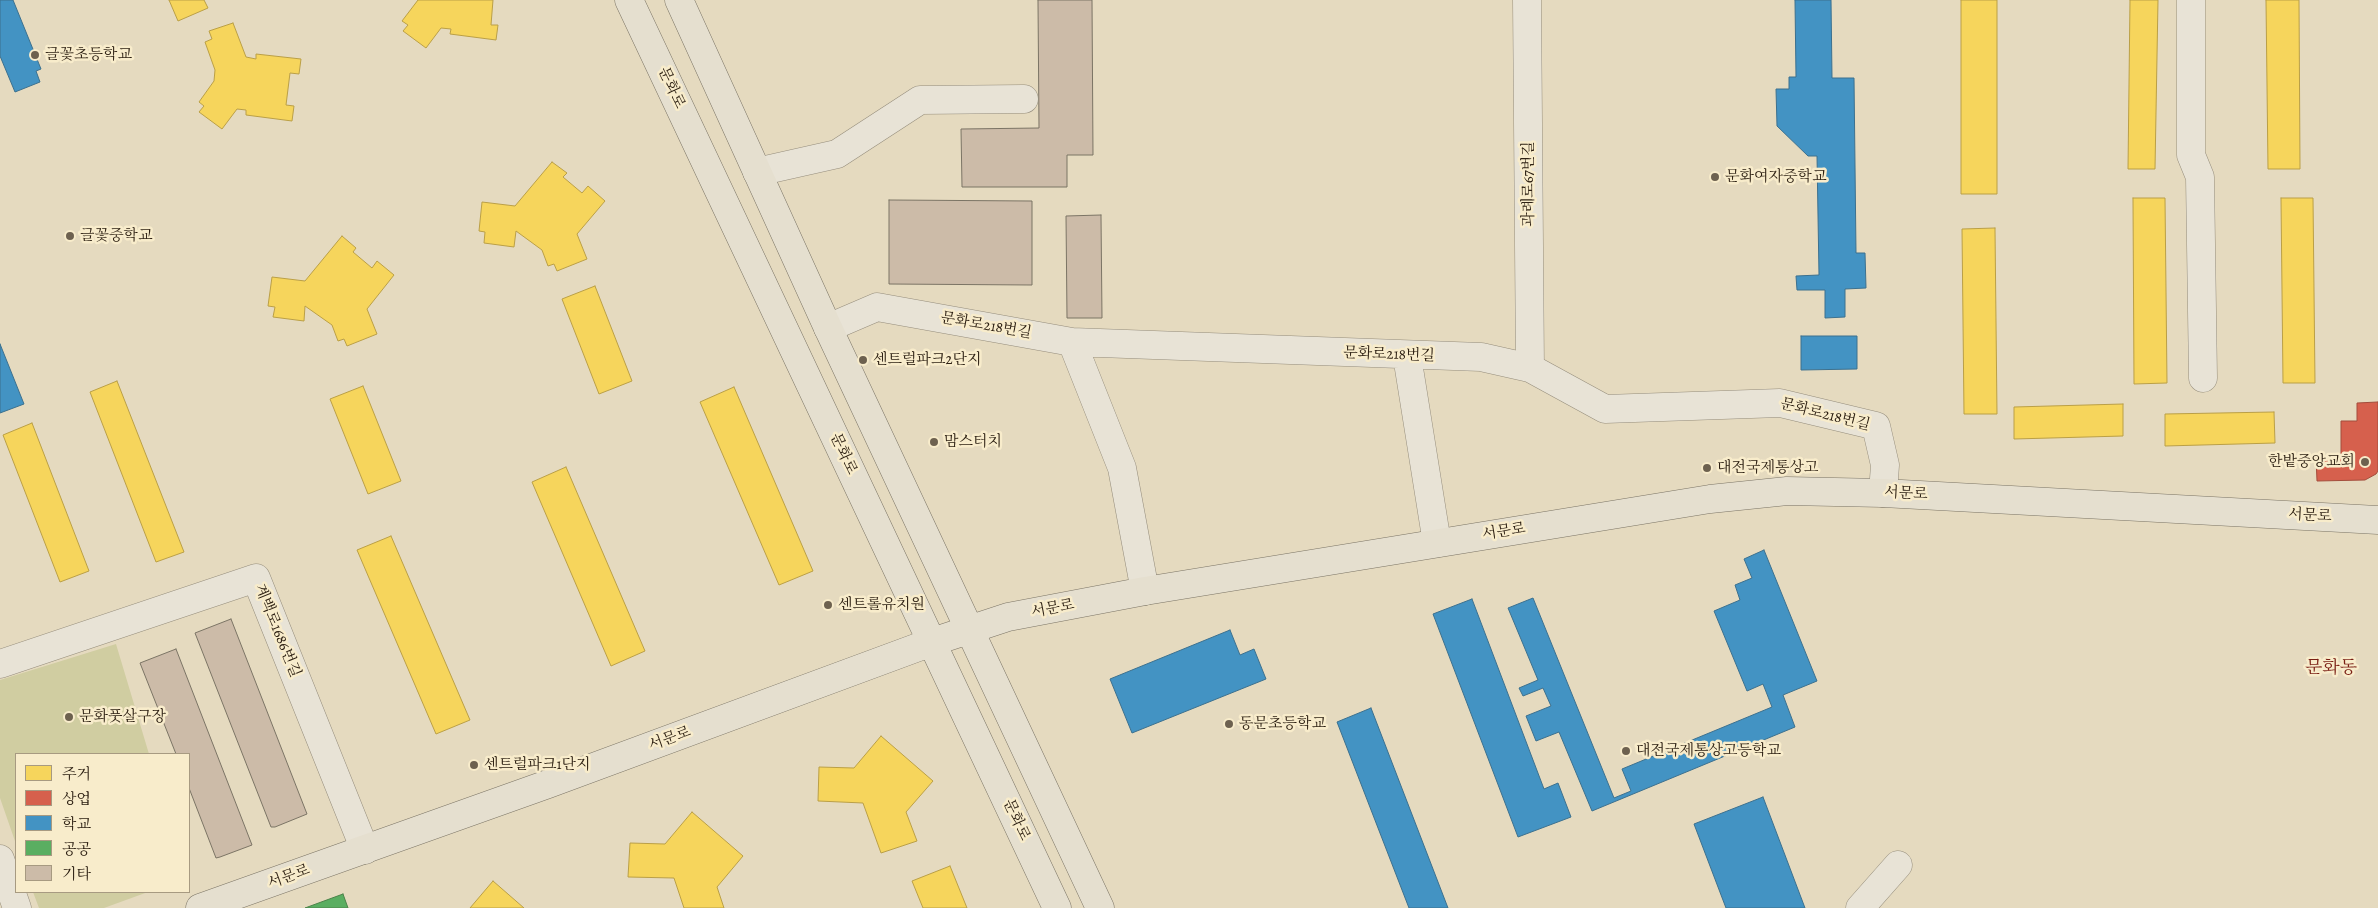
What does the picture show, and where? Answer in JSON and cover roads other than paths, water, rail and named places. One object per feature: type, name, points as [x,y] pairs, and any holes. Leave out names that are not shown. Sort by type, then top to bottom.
[{"type":"main road","name":"문화로","points":[[630,0],[1057,908]]},
{"type":"main road","points":[[679,0],[828,328],[1100,908]]},
{"type":"main road","name":"서문로","points":[[200,908],[232,903],[365,850],[558,781],[932,642],[1008,617],[1145,591],[1710,499],[1787,491],[1883,493],[2378,520]]},
{"type":"street","name":"과례로67번길","points":[[1527,0],[1530,368]]},
{"type":"street","points":[[2191,0],[2191,155],[2200,177],[2203,378]]},
{"type":"street","points":[[757,172],[837,154],[920,100],[1024,99]]},
{"type":"street","name":"문화로218번길","points":[[828,328],[877,307],[1072,342],[1406,356],[1481,357],[1530,368],[1605,409],[1780,403],[1876,426],[1885,465],[1883,493]]},
{"type":"street","points":[[1072,342],[1122,468],[1145,591]]},
{"type":"street","points":[[1406,356],[1437,543]]},
{"type":"street","name":"계백로1686번길","points":[[0,664],[256,578],[365,850]]},
{"type":"street","points":[[0,859],[17,908]]},
{"type":"street","points":[[1860,908],[1898,865]]},
{"type":"place","name":"글꽃초등학교","points":[[35,55]]},
{"type":"place","name":"문화여자중학교","points":[[1715,177]]},
{"type":"place","name":"글꽃중학교","points":[[70,236]]},
{"type":"place","name":"센트럴파크2단지","points":[[863,360]]},
{"type":"place","name":"맘스터치","points":[[934,442]]},
{"type":"place","name":"한밭중앙교회","points":[[2365,462]]},
{"type":"place","name":"대전국제통상고","points":[[1707,468]]},
{"type":"place","name":"센트롤유치원","points":[[828,605]]},
{"type":"place","name":"문화풋살구장","points":[[69,717]]},
{"type":"place","name":"동문초등학교","points":[[1229,724]]},
{"type":"place","name":"대전국제통상고등학교","points":[[1626,751]]},
{"type":"place","name":"센트럴파크1단지","points":[[474,765]]},
{"type":"district","name":"문화동","points":[[2331,669]]}]
